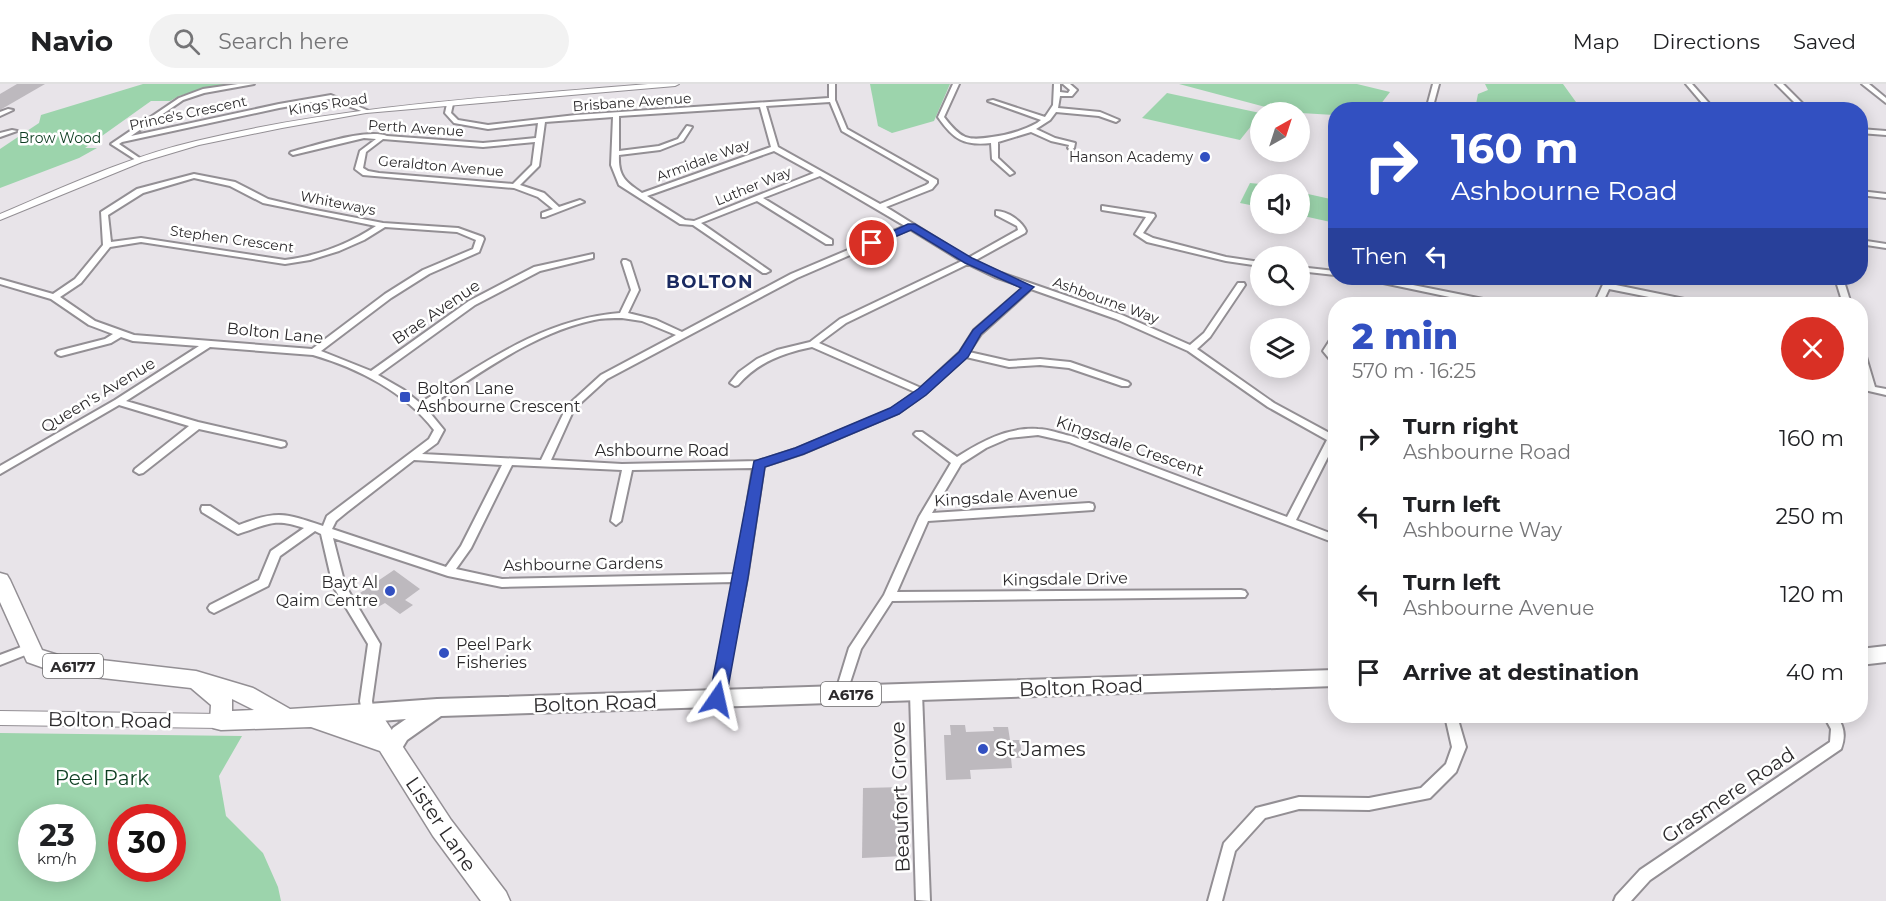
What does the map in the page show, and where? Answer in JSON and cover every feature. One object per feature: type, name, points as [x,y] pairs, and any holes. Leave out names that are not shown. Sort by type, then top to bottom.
[{"type":"highway","name":"A6177","points":[[0,580],[34,656],[58,664],[195,680],[245,694],[287,718]]},
{"type":"highway","points":[[195,680],[222,701],[221,721]]},
{"type":"highway","name":"Bolton Road","points":[[221,721],[311,718],[368,713]]},
{"type":"highway","name":"Lister Lane","points":[[368,713],[442,828],[497,901]]},
{"type":"highway","name":"A6177","points":[[311,718],[389,747]]},
{"type":"main road","points":[[1868,656],[1886,654]]},
{"type":"main road","name":"Bolton Road","points":[[368,713],[436,708],[1328,678]]},
{"type":"main road","points":[[389,747],[400,734],[436,708]]},
{"type":"street","points":[[139,160],[114,144],[181,99],[203,91],[251,84]]},
{"type":"street","name":"Kings Road","points":[[0,217],[139,160],[197,143],[282,125],[366,111],[675,84]]},
{"type":"street","points":[[832,84],[832,100],[844,130],[933,180],[929,187],[880,207]]},
{"type":"street","points":[[956,84],[941,117],[951,130],[972,142],[1032,130],[1055,110],[1057,84]]},
{"type":"street","points":[[1057,94],[1070,95],[1074,90],[1066,84]]},
{"type":"street","points":[[1431,102],[1436,84]]},
{"type":"street","points":[[1689,84],[1705,102]]},
{"type":"street","points":[[1779,84],[1798,102]]},
{"type":"street","points":[[1868,86],[1886,89]]},
{"type":"street","points":[[1868,86],[1886,101]]},
{"type":"street","name":"Prince's Crescent","points":[[120,140],[331,97],[366,111]]},
{"type":"street","name":"Brisbane Avenue","points":[[450,104],[448,113],[456,122],[488,127],[542,120],[832,100]]},
{"type":"street","points":[[991,101],[1046,120]]},
{"type":"street","points":[[763,106],[775,148]]},
{"type":"street","points":[[0,114],[10,110]]},
{"type":"street","points":[[1055,110],[1100,114],[1116,120]]},
{"type":"street","points":[[616,115],[615,165],[622,183],[683,222],[695,224],[765,271]]},
{"type":"street","points":[[515,186],[535,165],[542,120]]},
{"type":"street","points":[[615,154],[660,148],[681,140],[689,127]]},
{"type":"street","points":[[1032,130],[1053,140],[1073,144],[1071,148]]},
{"type":"street","points":[[0,135],[14,131]]},
{"type":"street","points":[[1868,132],[1886,133]]},
{"type":"street","name":"Perth Avenue","points":[[293,153],[345,139],[384,136],[483,145],[538,140]]},
{"type":"street","name":"Geraldton Avenue","points":[[384,136],[363,151],[359,169],[366,173],[515,186],[541,195],[558,210]]},
{"type":"street","points":[[994,139],[995,159],[1010,169]]},
{"type":"street","name":"Ashbourne Way","points":[[775,148],[880,207],[968,261],[1029,287],[1119,317],[1191,349],[1271,405],[1328,436]]},
{"type":"street","name":"Armidale Way","points":[[640,196],[775,148]]},
{"type":"street","name":"Luther Way","points":[[695,224],[821,173]]},
{"type":"street","name":"Whiteways","points":[[107,245],[104,214],[140,191],[194,176],[232,184],[266,201],[383,225],[458,230],[480,239],[476,250],[426,272],[388,296],[314,352]]},
{"type":"street","points":[[1868,195],[1886,196]]},
{"type":"street","points":[[759,199],[829,242]]},
{"type":"street","points":[[544,215],[580,202]]},
{"type":"street","points":[[1105,208],[1151,216],[1139,234],[1150,240],[1226,259],[1250,263]]},
{"type":"street","points":[[735,383],[745,370],[767,357],[790,348],[813,344],[843,321],[968,261],[1022,231],[1020,225],[999,213]]},
{"type":"street","name":"Stephen Crescent","points":[[107,245],[141,240],[294,262],[323,254],[383,225]]},
{"type":"street","points":[[545,462],[570,408],[604,377],[794,276],[911,226]]},
{"type":"street","points":[[1868,243],[1886,246]]},
{"type":"street","points":[[54,297],[78,281],[107,245]]},
{"type":"street","name":"Brae Avenue","points":[[370,376],[472,303],[537,269],[590,256]]},
{"type":"street","points":[[623,315],[635,290],[626,262]]},
{"type":"street","points":[[1310,270],[1328,272]]},
{"type":"street","name":"Bolton Lane","points":[[0,281],[54,297],[92,323],[118,334],[151,341],[209,343],[314,352],[339,358],[356,366],[421,407],[439,430],[433,441],[331,519],[326,531]]},
{"type":"street","points":[[1191,349],[1207,335],[1240,285]]},
{"type":"street","points":[[1402,285],[1460,297]]},
{"type":"street","points":[[1621,285],[1667,297]]},
{"type":"street","name":"Ashbourne Road","points":[[414,457],[628,467],[759,464],[800,451],[895,411],[922,392],[964,354],[977,332],[1029,287]]},
{"type":"street","points":[[421,407],[529,341],[568,323],[623,315],[660,324],[682,335]]},
{"type":"street","points":[[61,353],[108,341],[118,334]]},
{"type":"street","name":"Queen's Avenue","points":[[0,471],[118,402],[209,343]]},
{"type":"street","points":[[813,344],[922,392]]},
{"type":"street","points":[[964,354],[1009,364],[1040,362],[1070,365],[1125,384]]},
{"type":"street","points":[[1868,378],[1871,388]]},
{"type":"street","points":[[1868,387],[1886,392]]},
{"type":"street","points":[[118,402],[197,425],[281,444]]},
{"type":"street","points":[[139,471],[197,425]]},
{"type":"street","name":"Kingsdale Crescent","points":[[841,694],[855,648],[889,597],[924,517],[957,462],[982,446],[1007,435],[1038,432],[1071,439],[1328,536]]},
{"type":"street","points":[[919,434],[957,462]]},
{"type":"street","points":[[1290,522],[1328,449]]},
{"type":"street","points":[[448,572],[465,548],[509,461]]},
{"type":"street","points":[[717,699],[741,578],[759,464]]},
{"type":"street","points":[[616,521],[628,467]]},
{"type":"street","name":"Kingsdale Avenue","points":[[924,517],[1089,507]]},
{"type":"street","name":"Ashbourne Gardens","points":[[206,509],[238,530],[261,520],[287,518],[448,572],[502,583],[741,578]]},
{"type":"street","points":[[214,608],[264,583],[275,554],[312,528]]},
{"type":"street","points":[[326,531],[339,586],[374,644],[366,701],[368,713]]},
{"type":"street","name":"Kingsdale Drive","points":[[889,597],[1241,594]]},
{"type":"street","points":[[0,660],[29,649]]},
{"type":"street","name":"Beaufort Grove","points":[[916,693],[923,900]]},
{"type":"street","name":"Bolton Road","points":[[0,718],[221,721]]},
{"type":"street","points":[[1215,901],[1229,848],[1261,813],[1299,803],[1369,804],[1425,794],[1451,768],[1460,747],[1452,723]]},
{"type":"street","name":"Grasmere Road","points":[[1621,901],[1646,874],[1836,745],[1839,728],[1835,723]]},
{"type":"green space","name":"Brow Wood","points":[[143,84],[234,84],[206,88],[170,101],[151,101],[85,148],[97,148],[79,158],[0,188],[0,149],[39,123],[41,115]]},
{"type":"green space","points":[[870,84],[950,84],[934,121],[892,133],[878,126]]},
{"type":"green space","points":[[1179,84],[1357,84],[1390,92],[1382,102],[1328,102],[1328,115],[1310,114],[1310,102],[1250,103]]},
{"type":"green space","points":[[1485,84],[1563,84],[1576,102],[1476,102],[1478,94],[1488,90]]},
{"type":"green space","points":[[1167,93],[1250,111],[1250,128],[1240,140],[1142,118]]},
{"type":"green space","points":[[1250,183],[1250,205],[1240,203]]},
{"type":"green space","points":[[1310,194],[1328,198],[1328,221],[1310,217]]},
{"type":"green space","name":"Peel Park","points":[[0,733],[242,736],[219,776],[226,816],[263,853],[278,887],[281,901],[0,901]]},
{"type":"building","points":[[17,84],[45,84],[0,110],[0,94]]},
{"type":"building","name":"Bayt Al Qaim Centre","points":[[394,570],[420,589],[405,600],[413,605],[400,614],[385,603],[378,607],[360,593]]},
{"type":"building","name":"St James","points":[[950,725],[965,725],[966,732],[994,731],[993,727],[1008,727],[1010,740],[1020,740],[1022,758],[1011,758],[1012,768],[970,770],[971,779],[946,780],[944,735],[951,735]]},
{"type":"building","points":[[904,787],[904,856],[862,858],[863,788]]},
{"type":"place","name":"Hanson Academy","points":[[1205,157]]},
{"type":"place","name":"Bolton Lane Ashbourne Crescent","points":[[405,397]]},
{"type":"place","name":"Bayt Al Qaim Centre","points":[[390,591]]},
{"type":"place","name":"Peel Park Fisheries","points":[[444,653]]},
{"type":"place","name":"St James","points":[[983,749]]},
{"type":"district","name":"BOLTON","points":[[710,282]]},
{"type":"route","points":[[717,699],[741,578],[759,464],[800,451],[895,411],[922,392],[964,354],[977,332],[1029,287],[968,261],[911,226],[872,243]]}]
